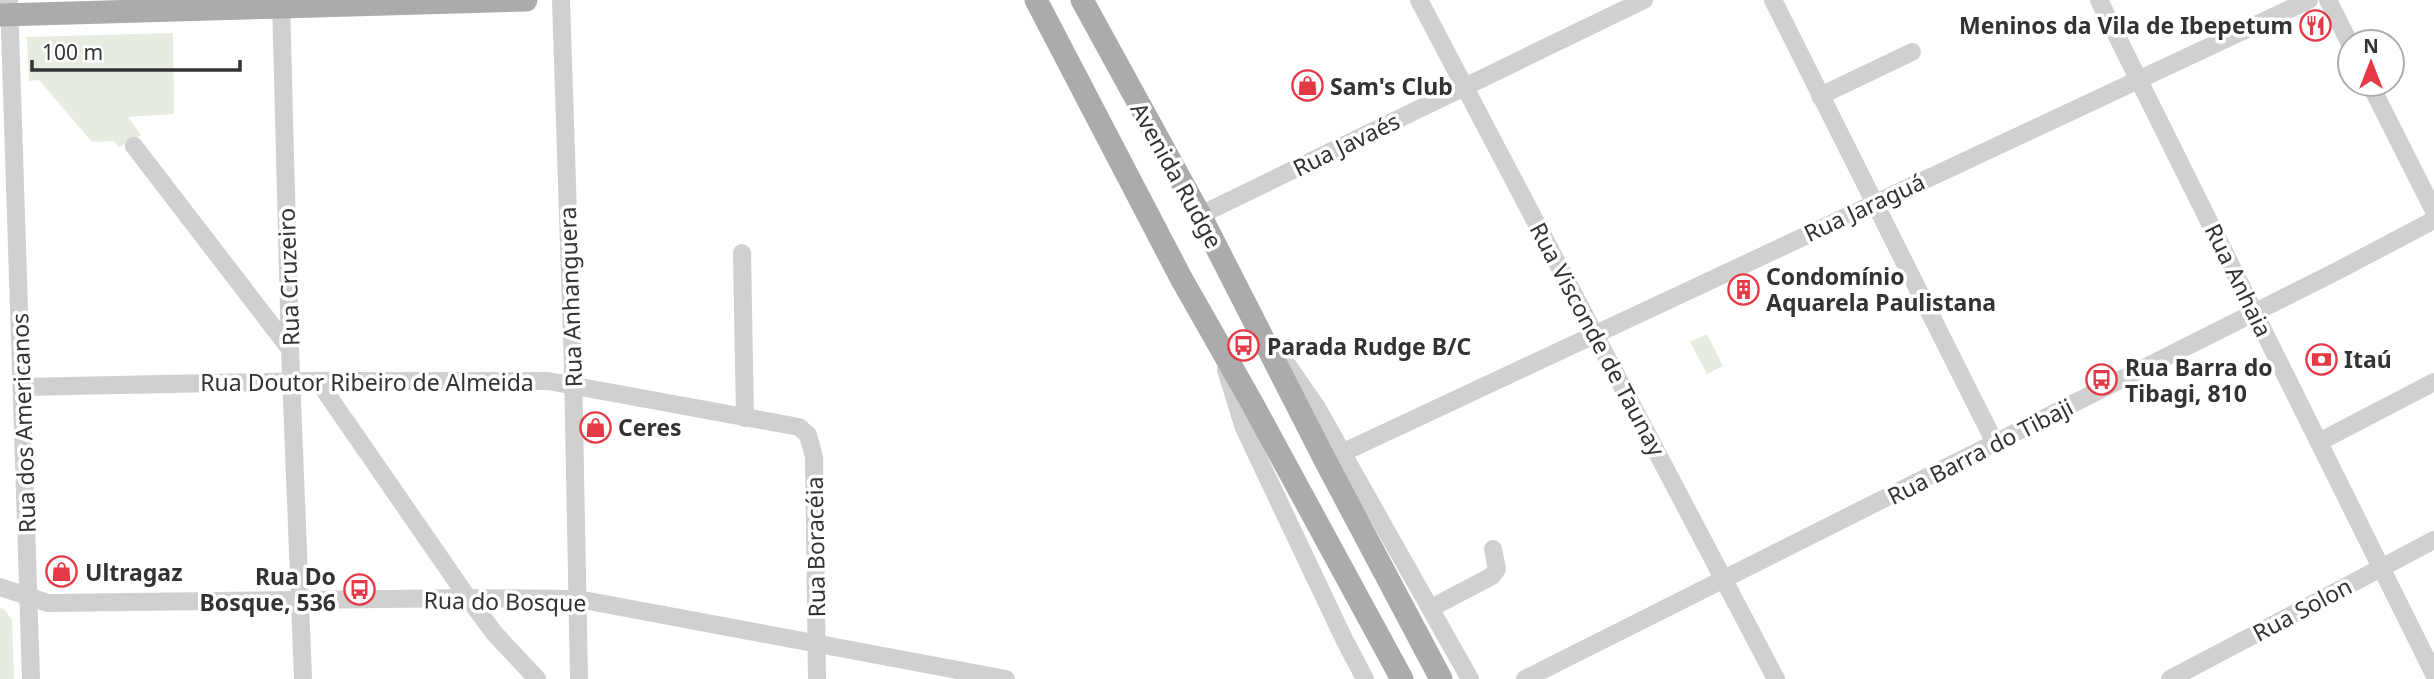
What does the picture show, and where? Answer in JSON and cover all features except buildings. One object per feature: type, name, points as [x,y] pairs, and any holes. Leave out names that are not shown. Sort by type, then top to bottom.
[{"type":"main road","points":[[6,10],[526,0]]},
{"type":"main road","name":"Avenida Rudge","points":[[1036,0],[1181,278],[1402,679]]},
{"type":"main road","name":"Avenida Rudge","points":[[1082,0],[1200,215],[1441,679]]},
{"type":"street","name":"Rua Anhanguera","points":[[561,0],[579,679]]},
{"type":"street","name":"Rua Visconde de Taunay","points":[[1419,0],[1776,679]]},
{"type":"street","name":"Rua Javaés","points":[[1200,215],[1644,0]]},
{"type":"street","points":[[1773,0],[1995,443]]},
{"type":"street","name":"Rua Anhaia","points":[[2099,0],[2434,674]]},
{"type":"street","name":"Rua Jaraguá","points":[[1343,452],[2309,0]]},
{"type":"street","points":[[2328,0],[2342,28]]},
{"type":"street","name":"Rua Cruzeiro","points":[[281,4],[290,349],[303,679]]},
{"type":"street","name":"Rua dos Americanos","points":[[6,10],[6,93],[22,387],[31,679]]},
{"type":"street","points":[[1820,96],[1912,52]]},
{"type":"street","points":[[2377,98],[2434,211]]},
{"type":"street","points":[[134,146],[290,349]]},
{"type":"street","name":"Rua Barra do Tibaji","points":[[1525,679],[2434,220]]},
{"type":"street","points":[[742,253],[745,418]]},
{"type":"street","name":"Avenida Rudge","points":[[1220,347],[1244,428],[1343,639],[1365,679]]},
{"type":"street","name":"Avenida Rudge","points":[[1270,351],[1283,360],[1299,381],[1343,452],[1470,679]]},
{"type":"street","name":"Rua Doutor Ribeiro de Almeida","points":[[22,387],[292,381],[528,380],[792,425]]},
{"type":"street","points":[[318,381],[468,598],[495,634],[537,679]]},
{"type":"street","points":[[2319,442],[2434,382]]},
{"type":"street","name":"Rua Boracéia","points":[[792,425],[804,430],[814,457],[817,679]]},
{"type":"street","name":"Rua Solon","points":[[2170,679],[2434,540]]},
{"type":"street","points":[[1431,608],[1492,576],[1497,569],[1493,549]]},
{"type":"street","name":"Rua do Bosque","points":[[0,587],[48,603],[578,599],[1006,679]]},
{"type":"street","points":[[495,634],[493,622],[497,605],[515,598]]},
{"type":"shaded area","points":[[173,33],[174,114],[128,117],[141,135],[119,147],[114,141],[92,142],[39,80],[29,81],[27,37]]},
{"type":"shaded area","points":[[1707,334],[1723,366],[1707,374],[1690,342]]},
{"type":"shaded area","points":[[0,608],[4,609],[12,620],[14,679],[0,679]]},
{"type":"place","name":"Meninos da Vila de Ibepetum","points":[[2316,25]]},
{"type":"place","name":"Sam's Club","points":[[1307,86]]},
{"type":"place","name":"Condomínio Aquarela Paulistana","points":[[1743,289]]},
{"type":"place","name":"Parada Rudge B/C","points":[[1244,346]]},
{"type":"place","name":"Itaú","points":[[2321,359]]},
{"type":"place","name":"Rua Barra do Tibagi, 810","points":[[2102,380]]},
{"type":"place","name":"Ceres","points":[[595,427]]},
{"type":"place","name":"Ultragaz","points":[[62,572]]},
{"type":"place","name":"Rua Do Bosque, 536","points":[[359,589]]}]
